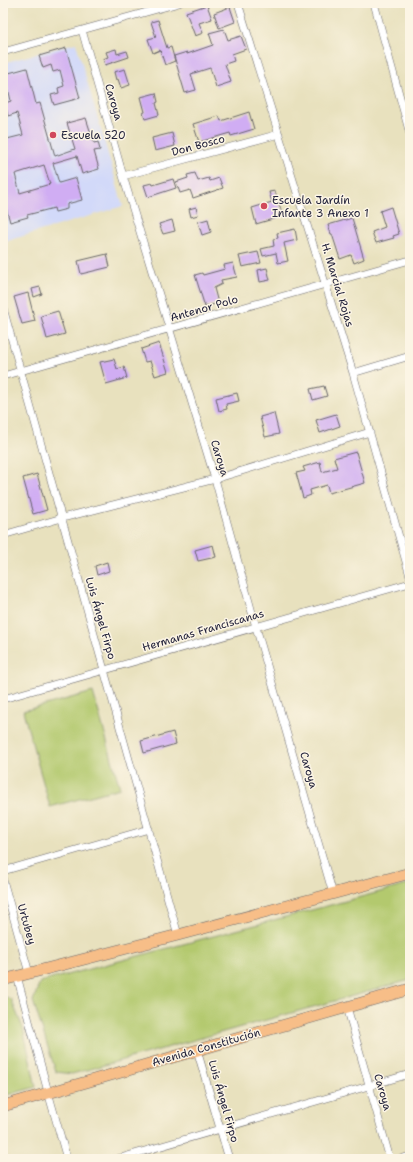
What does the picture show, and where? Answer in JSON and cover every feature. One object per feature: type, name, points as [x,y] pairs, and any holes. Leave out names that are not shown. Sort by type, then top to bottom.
[{"type":"main road","points":[[3,980],[410,873]]},
{"type":"main road","name":"Avenida Constitución","points":[[3,1106],[410,989]]},
{"type":"street","points":[[3,52],[179,3]]},
{"type":"street","name":"H. Marcial Rojas","points":[[238,3],[353,373],[410,576]]},
{"type":"street","points":[[374,3],[410,134]]},
{"type":"street","name":"Caroya","points":[[82,30],[123,176],[215,479],[333,894]]},
{"type":"street","name":"Don Bosco","points":[[123,176],[279,134]]},
{"type":"street","name":"Antenor Polo","points":[[3,376],[410,260]]},
{"type":"street","name":"Luis Ángel Firpo","points":[[3,308],[178,935]]},
{"type":"street","points":[[353,373],[410,356]]},
{"type":"street","points":[[3,535],[62,518],[215,479],[370,432]]},
{"type":"street","name":"Hermanas Franciscanas","points":[[3,699],[410,583]]},
{"type":"street","points":[[3,871],[149,829]]},
{"type":"street","name":"Urtubey","points":[[3,880],[29,973]]},
{"type":"street","points":[[17,976],[67,1159]]},
{"type":"street","name":"Caroya","points":[[347,1007],[390,1159]]},
{"type":"street","name":"Luis Ángel Firpo","points":[[197,1050],[229,1159]]},
{"type":"street","points":[[117,1159],[410,1074]]},
{"type":"street","points":[[400,1159],[410,1156]]},
{"type":"shaded area","name":"Escuela 520","points":[[76,43],[123,206],[3,242],[3,63]]},
{"type":"green space","points":[[93,692],[120,788],[50,807],[23,711]]},
{"type":"green space","points":[[410,884],[410,980],[72,1074],[56,1072],[33,1001],[40,982]]},
{"type":"green space","points":[[3,996],[11,999],[23,1028],[36,1087],[3,1096]]},
{"type":"building","points":[[207,5],[212,19],[199,23],[203,33],[195,36],[186,12]]},
{"type":"building","points":[[230,7],[235,22],[219,28],[214,13]]},
{"type":"building","points":[[158,20],[167,48],[171,47],[175,61],[165,65],[160,50],[153,53],[148,39],[156,37],[151,22]]},
{"type":"building","points":[[224,29],[228,40],[241,36],[246,49],[232,54],[234,61],[225,64],[231,82],[216,87],[210,68],[191,74],[196,90],[185,93],[174,56],[187,52],[187,54],[213,45],[209,33]]},
{"type":"building","points":[[66,48],[80,98],[54,105],[51,95],[59,93],[58,88],[64,86],[60,70],[53,72],[51,65],[43,68],[39,56]]},
{"type":"building","points":[[116,49],[117,54],[127,51],[129,57],[105,65],[103,59],[108,57],[106,52]]},
{"type":"building","points":[[27,68],[36,104],[40,103],[55,156],[75,149],[67,123],[86,118],[94,143],[98,142],[100,150],[94,151],[99,169],[82,174],[77,156],[53,163],[59,183],[76,178],[82,200],[67,204],[67,209],[55,212],[54,208],[27,215],[28,217],[10,222],[3,197],[3,140],[23,135],[17,113],[8,116],[5,103],[11,101],[5,74]],"holes":[[[44,165],[50,184],[20,193],[15,174]]]},
{"type":"building","points":[[125,69],[130,85],[121,88],[118,79],[116,80],[114,72]]},
{"type":"building","points":[[156,93],[158,102],[156,103],[159,115],[145,119],[143,113],[145,112],[141,97]]},
{"type":"building","points":[[249,112],[254,129],[231,136],[230,133],[199,142],[193,124],[219,116],[221,121]]},
{"type":"building","points":[[172,133],[175,146],[155,151],[152,138]]},
{"type":"building","points":[[195,173],[198,181],[209,178],[210,181],[219,178],[223,188],[193,198],[190,190],[180,193],[176,182],[188,178],[187,175]]},
{"type":"building","points":[[173,179],[176,188],[148,197],[144,185],[152,183],[153,185]]},
{"type":"building","points":[[275,191],[283,216],[256,224],[252,208],[272,202],[269,192]]},
{"type":"building","points":[[196,207],[198,215],[191,217],[189,209]]},
{"type":"building","points":[[391,207],[399,234],[393,236],[394,238],[376,243],[372,232],[385,227],[380,211]]},
{"type":"building","points":[[352,218],[364,259],[354,263],[351,255],[340,259],[328,225]]},
{"type":"building","points":[[208,219],[211,232],[202,235],[198,222]]},
{"type":"building","points":[[172,220],[175,231],[163,234],[159,224]]},
{"type":"building","points":[[295,229],[297,240],[284,243],[288,261],[278,263],[276,253],[263,256],[261,249],[274,246],[273,239],[278,238],[277,233]]},
{"type":"building","points":[[258,252],[261,263],[242,267],[239,256]]},
{"type":"building","points":[[107,254],[110,267],[81,274],[78,261]]},
{"type":"building","points":[[233,263],[237,277],[221,280],[222,284],[214,288],[218,303],[205,307],[195,275],[202,273],[203,275],[225,269],[224,265]]},
{"type":"building","points":[[267,268],[270,280],[260,282],[258,270]]},
{"type":"building","points":[[40,287],[42,294],[34,297],[32,289]]},
{"type":"building","points":[[28,293],[35,321],[22,324],[14,297]]},
{"type":"building","points":[[58,311],[65,334],[47,339],[41,316]]},
{"type":"building","points":[[159,343],[168,372],[155,376],[150,361],[145,362],[141,349]]},
{"type":"building","points":[[114,359],[117,369],[124,367],[127,378],[106,384],[100,362]]},
{"type":"building","points":[[324,386],[327,396],[313,400],[310,389]]},
{"type":"building","points":[[237,393],[239,401],[226,404],[227,409],[219,411],[216,398]]},
{"type":"building","points":[[274,413],[279,434],[265,437],[260,417]]},
{"type":"building","points":[[336,414],[340,426],[320,433],[316,420]]},
{"type":"building","points":[[356,452],[365,483],[329,493],[327,485],[310,490],[311,495],[303,498],[296,473],[305,471],[303,467],[320,462],[322,472],[337,468],[334,458]]},
{"type":"building","points":[[37,474],[47,510],[33,514],[23,478]]},
{"type":"building","points":[[213,545],[216,557],[198,561],[195,550]]},
{"type":"building","points":[[107,562],[109,571],[97,575],[95,566]]},
{"type":"building","points":[[173,732],[176,744],[144,753],[141,741]]},
{"type":"place","name":"Escuela 520","points":[[53,135]]},
{"type":"place","name":"Escuela Jardín Infante 3 Anexo 1","points":[[264,206]]}]
